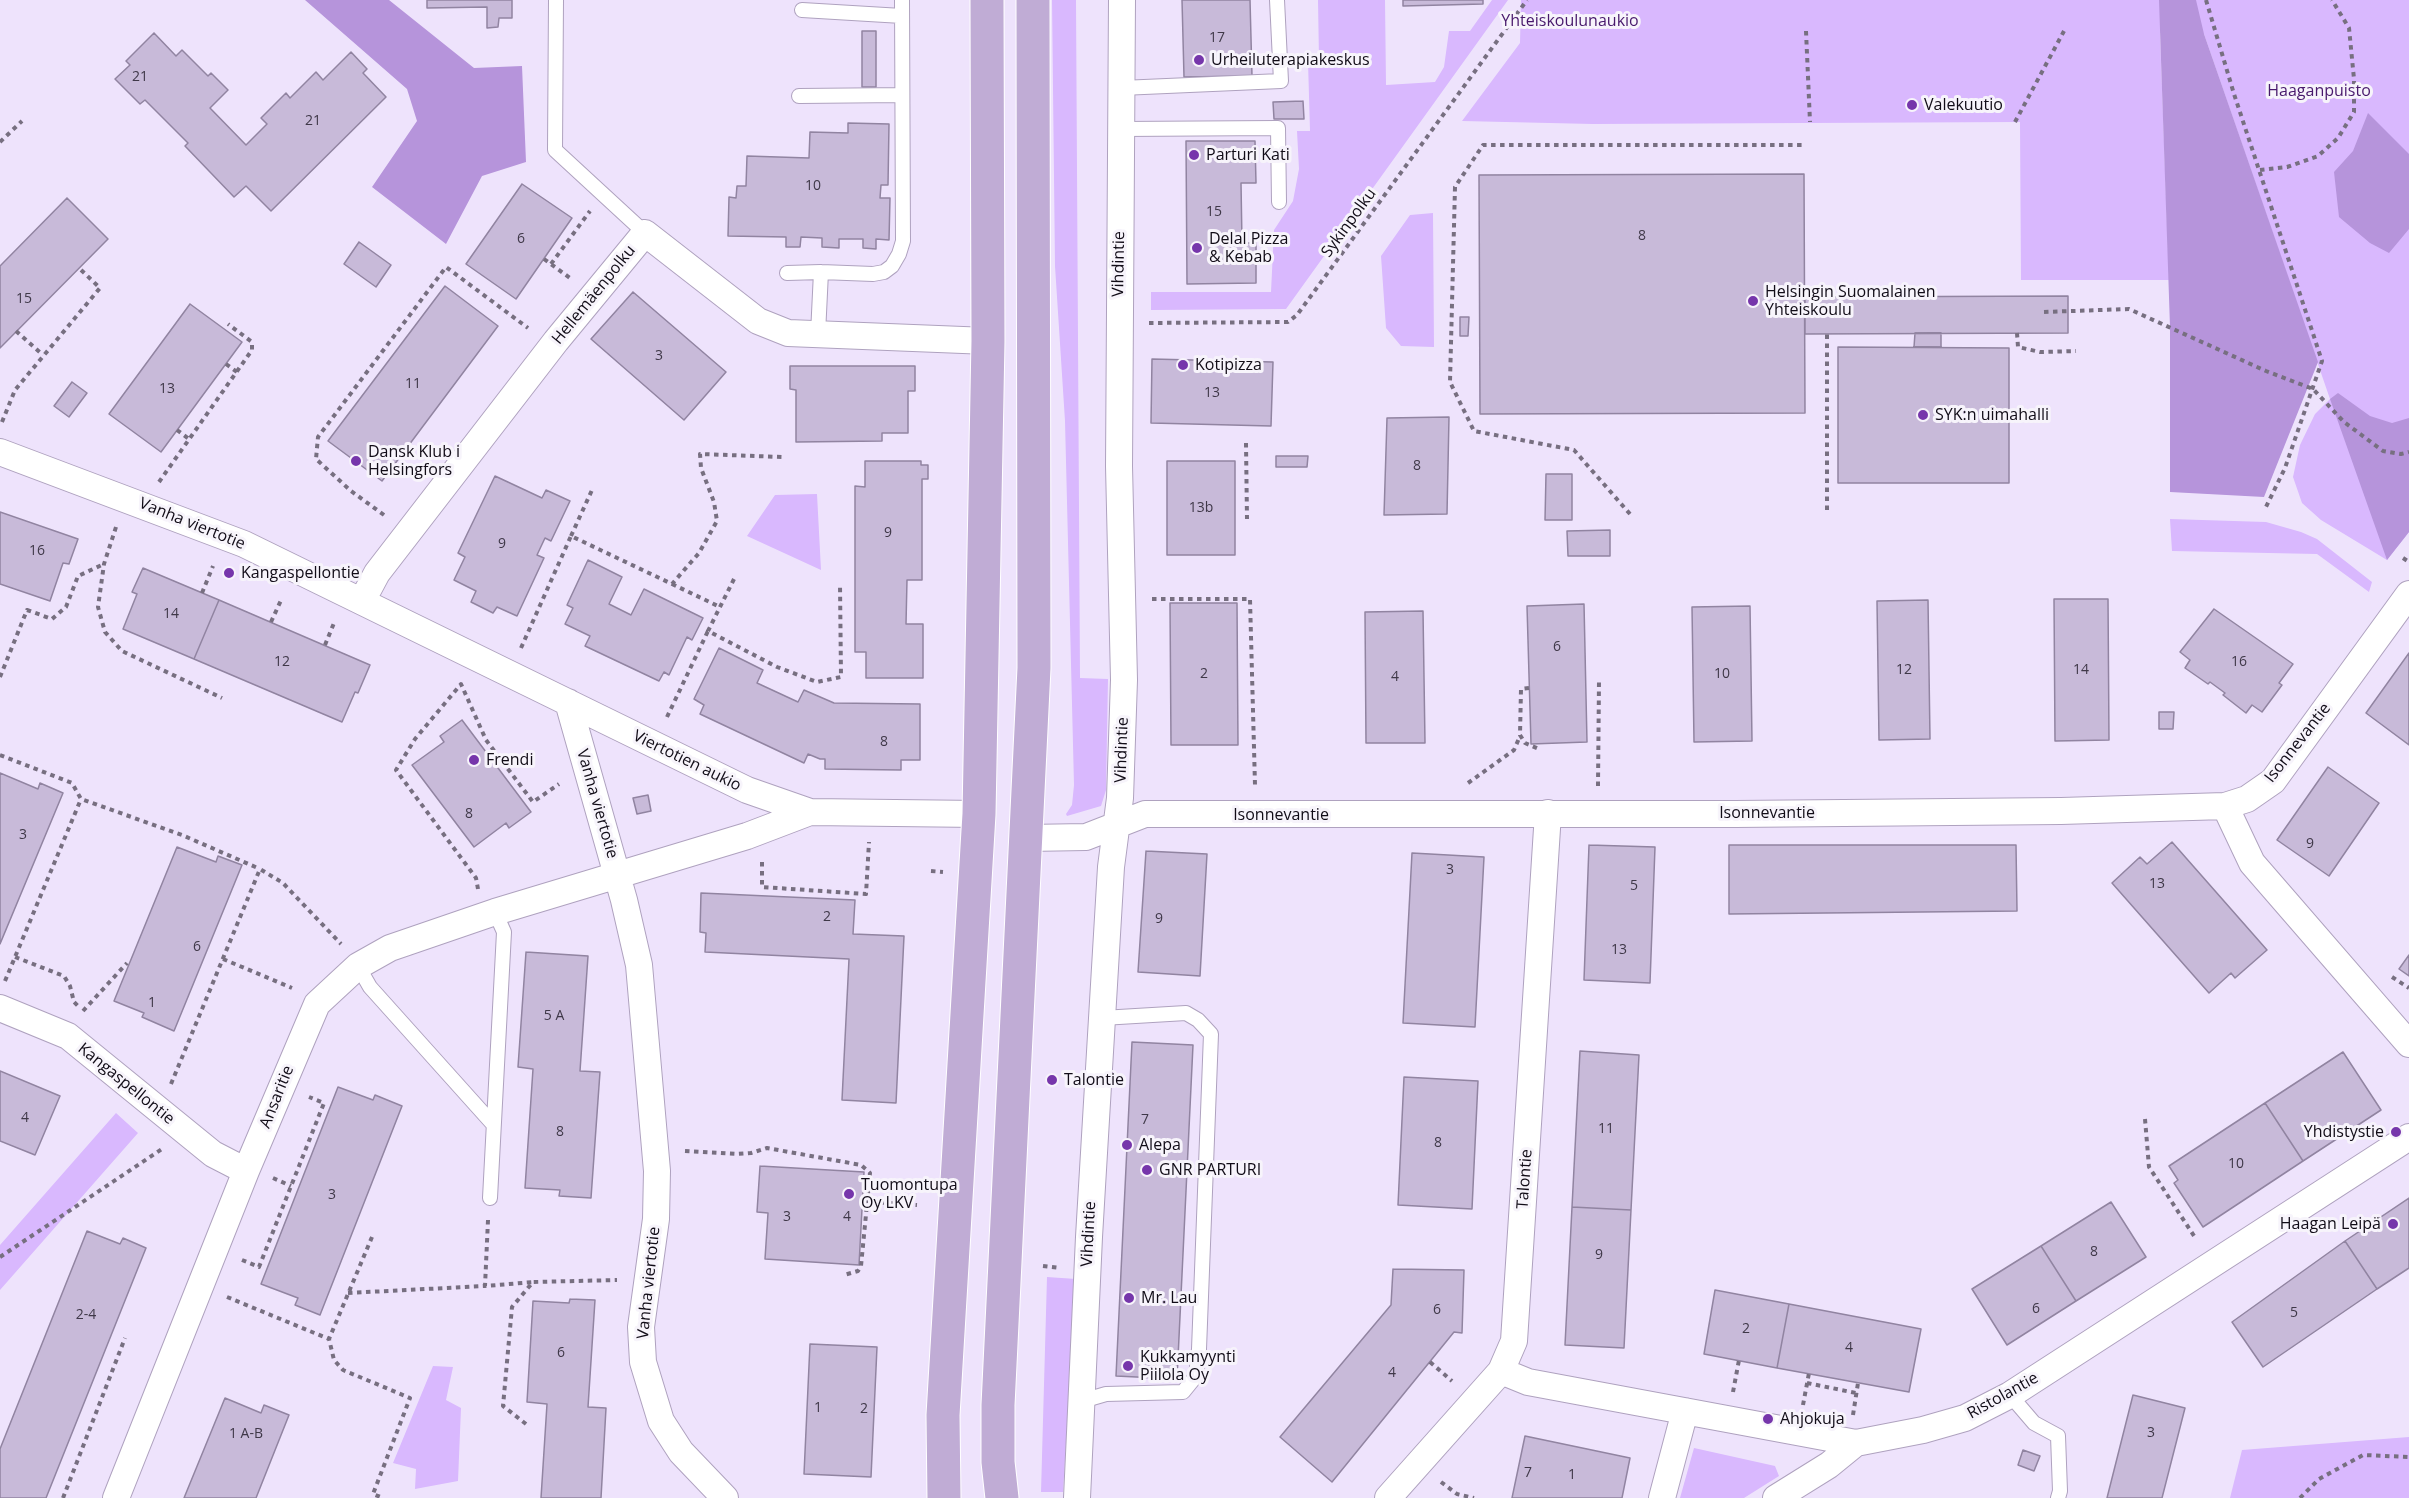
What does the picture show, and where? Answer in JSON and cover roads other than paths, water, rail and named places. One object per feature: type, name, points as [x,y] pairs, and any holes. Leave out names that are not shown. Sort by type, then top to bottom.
[{"type":"main road","points":[[944,1498],[944,1415],[979,814],[988,341],[987,0]]},
{"type":"main road","points":[[1002,1498],[998,1462],[998,1405],[1034,668],[1033,0]]},
{"type":"street","name":"Vihdintie","points":[[1077,1498],[1110,867],[1120,798],[1124,680],[1119,466],[1122,0]]},
{"type":"street","name":"Hellemäenpolku","points":[[362,601],[377,573],[553,346],[645,233],[758,321],[788,333],[988,341]]},
{"type":"street","name":"Vanha viertotie","points":[[0,452],[244,544],[568,702],[617,875],[639,966],[657,1171],[656,1219],[641,1327],[643,1362],[662,1421],[681,1452],[725,1498]]},
{"type":"street","name":"Isonnevantie","points":[[1027,838],[1086,837],[1145,814],[1256,816],[2061,811],[2225,806],[2247,799],[2273,781],[2409,594]]},
{"type":"street","name":"Viertotien aukio","points":[[568,702],[747,790],[810,812],[979,814]]},
{"type":"street","points":[[2225,806],[2252,863],[2409,1044]]},
{"type":"street","name":"Viertotien aukio","points":[[617,875],[747,836],[810,812]]},
{"type":"street","name":"Talontie","points":[[1388,1498],[1501,1371],[1514,1341],[1548,813]]},
{"type":"street","name":"Ansaritie","points":[[116,1498],[200,1287],[257,1174],[316,1004],[358,966],[390,948],[489,914],[617,875]]},
{"type":"street","name":"Kangaspellontie","points":[[2,996],[68,1036],[213,1154],[257,1174]]},
{"type":"street","name":"Ristolantie","points":[[1501,1371],[1528,1383],[1856,1443],[1923,1430],[1965,1418],[2010,1395],[2409,1137]]},
{"type":"street","points":[[1662,1498],[1685,1411]]},
{"type":"street","points":[[1776,1498],[1829,1465],[1856,1443]]},
{"type":"lane","points":[[556,0],[555,150],[645,233]]},
{"type":"lane","points":[[787,273],[873,274],[884,272],[892,266],[899,254],[903,241],[902,0]]},
{"type":"lane","points":[[1121,88],[1281,81],[1277,0]]},
{"type":"lane","points":[[802,10],[902,16]]},
{"type":"lane","points":[[799,96],[902,95]]},
{"type":"lane","points":[[1121,129],[1278,128],[1279,202]]},
{"type":"lane","points":[[818,334],[820,272]]},
{"type":"lane","points":[[489,914],[504,932],[489,1198]]},
{"type":"lane","points":[[358,966],[370,987],[492,1123]]},
{"type":"lane","points":[[1082,1401],[1107,1394],[1183,1392],[1196,1376],[1199,1349],[1211,1034],[1198,1020],[1186,1013],[1102,1018]]},
{"type":"lane","points":[[2010,1395],[2034,1423],[2058,1436],[2060,1491],[2058,1498]]},
{"type":"place","name":"Urheiluterapiakeskus","points":[[1199,60]]},
{"type":"place","name":"Valekuutio","points":[[1912,105]]},
{"type":"place","name":"Parturi Kati","points":[[1194,155]]},
{"type":"place","name":"Delal Pizza & Kebab","points":[[1197,248]]},
{"type":"place","name":"Helsingin Suomalainen Yhteiskoulu","points":[[1753,301]]},
{"type":"place","name":"Kotipizza","points":[[1183,365]]},
{"type":"place","name":"SYK:n uimahalli","points":[[1923,415]]},
{"type":"place","name":"Dansk Klub i Helsingfors","points":[[356,461]]},
{"type":"place","name":"Kangaspellontie","points":[[229,573]]},
{"type":"place","name":"Frendi","points":[[474,760]]},
{"type":"place","name":"Talontie","points":[[1052,1080]]},
{"type":"place","name":"Yhdistystie","points":[[2396,1132]]},
{"type":"place","name":"Alepa","points":[[1127,1145]]},
{"type":"place","name":"GNR PARTURI","points":[[1147,1170]]},
{"type":"place","name":"Tuomontupa Oy LKV","points":[[849,1194]]},
{"type":"place","name":"Haagan Leipä","points":[[2393,1224]]},
{"type":"place","name":"Mr. Lau","points":[[1129,1298]]},
{"type":"place","name":"Kukkamyynti Piilola Oy","points":[[1128,1366]]},
{"type":"place","name":"Ahjokuja","points":[[1768,1419]]},
{"type":"park label","name":"Yhteiskoulunaukio","points":[[1570,21]]},
{"type":"park label","name":"Haaganpuisto","points":[[2319,91]]}]
